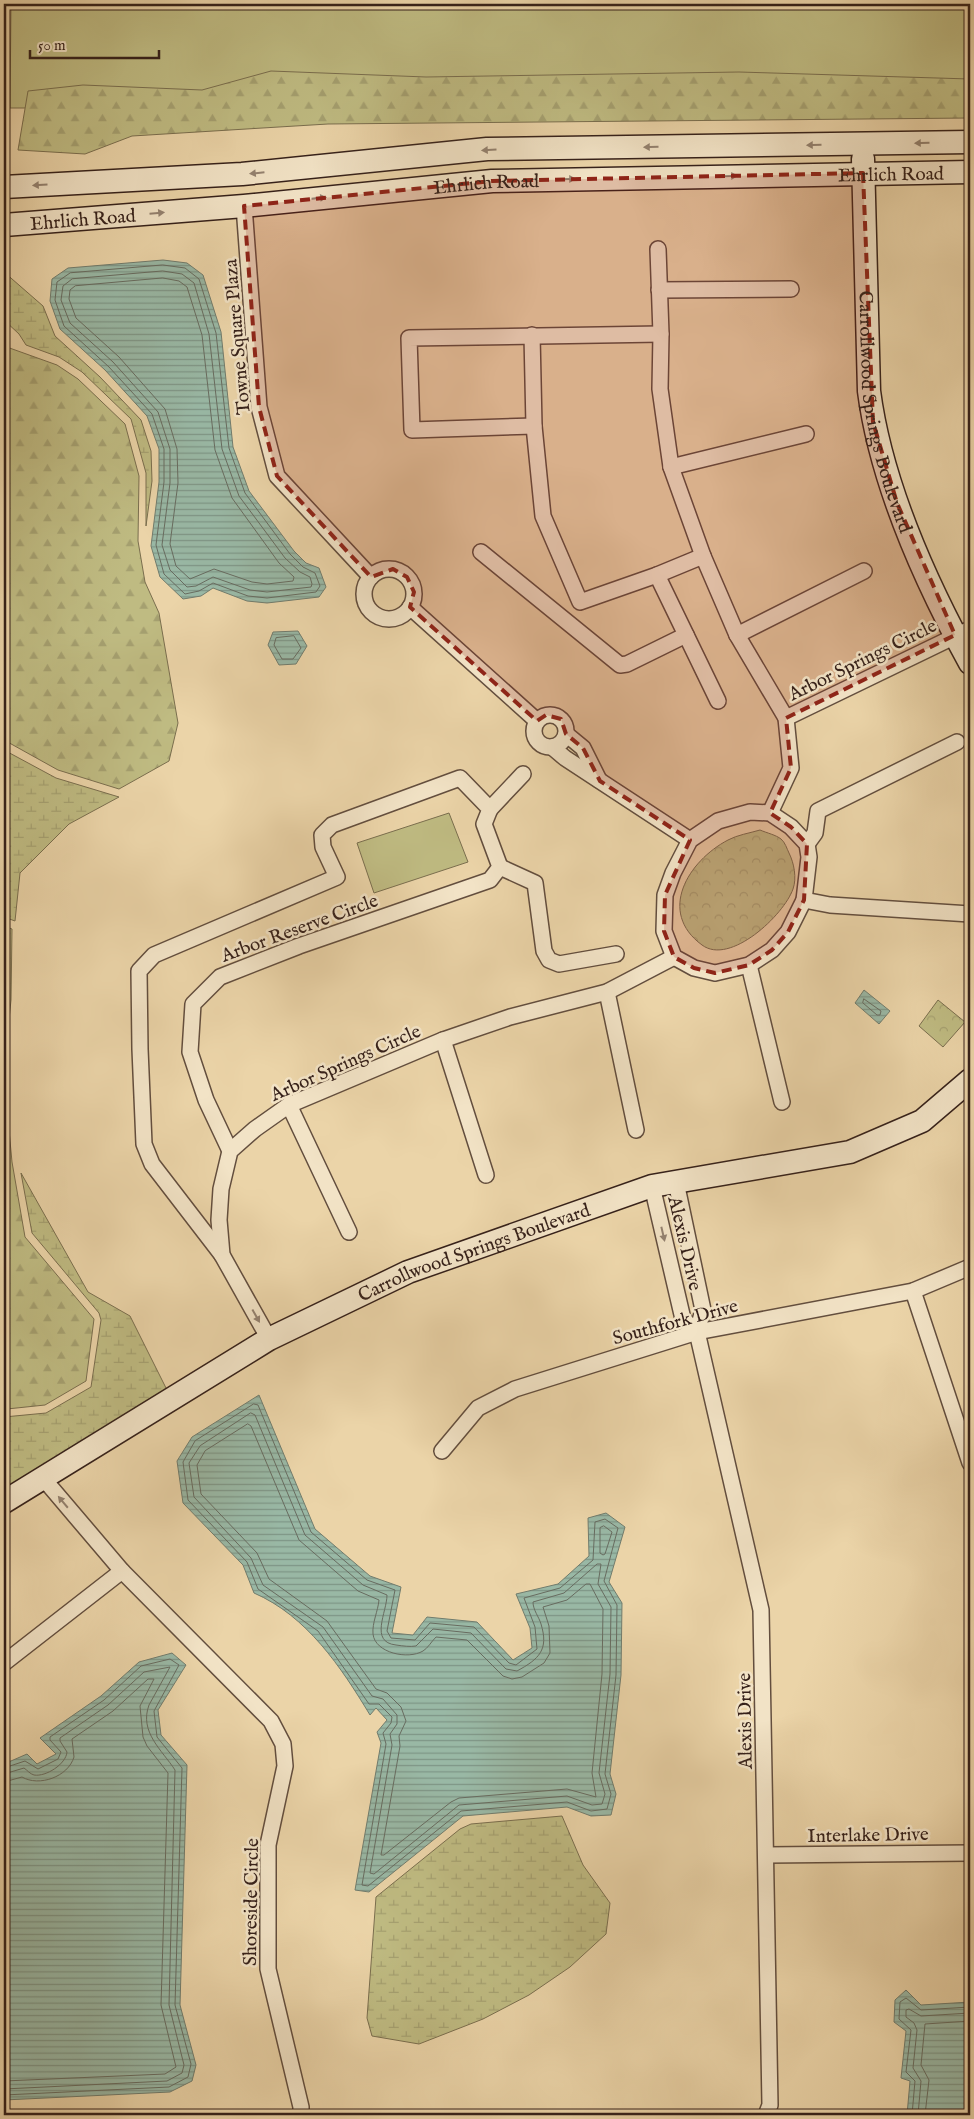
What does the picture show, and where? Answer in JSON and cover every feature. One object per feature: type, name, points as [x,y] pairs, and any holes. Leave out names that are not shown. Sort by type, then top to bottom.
[{"type":"main road","name":"Ehrlich Road","points":[[4,187],[242,174],[487,149],[970,142]]},
{"type":"main road","name":"Carrollwood Springs Boulevard","points":[[862,144],[869,391],[873,422],[883,464],[897,503],[963,632],[970,663]]},
{"type":"main road","name":"Ehrlich Road","points":[[4,225],[244,206],[492,180],[970,172]]},
{"type":"main road","name":"Carrollwood Springs Boulevard","points":[[4,1502],[269,1339],[408,1272],[652,1186],[850,1152],[922,1120],[970,1080]]},
{"type":"street","name":"Towne Square Plaza","points":[[244,206],[259,407],[277,476],[371,577]]},
{"type":"street","name":"Arbor Springs Circle","points":[[658,249],[661,334],[660,390],[671,467],[703,556],[737,635],[786,718],[791,768],[770,813]]},
{"type":"street","points":[[659,290],[791,289]]},
{"type":"street","points":[[534,426],[412,430],[408,338],[661,334]]},
{"type":"street","points":[[532,335],[534,426],[543,516],[580,602]]},
{"type":"street","points":[[671,467],[806,434]]},
{"type":"street","points":[[481,552],[620,665],[627,664],[686,635]]},
{"type":"street","points":[[561,617],[580,602],[657,575],[703,556]]},
{"type":"street","points":[[385,570],[401,572],[412,584],[413,600],[410,608],[397,617],[389,619],[374,614],[365,600],[366,584],[371,577],[385,570]]},
{"type":"street","points":[[737,635],[864,571]]},
{"type":"street","points":[[657,575],[718,701]]},
{"type":"street","points":[[410,608],[537,721]]},
{"type":"street","name":"Arbor Springs Circle","points":[[786,718],[963,632]]},
{"type":"street","points":[[600,781],[582,748],[566,734],[564,723],[557,716],[546,715],[537,721],[535,736],[541,745],[552,747],[600,781],[690,840]]},
{"type":"street","points":[[552,747],[561,743],[566,734]]},
{"type":"street","points":[[807,844],[815,834],[818,811],[957,742]]},
{"type":"street","points":[[523,774],[490,809],[484,824],[500,867],[535,883],[544,951],[549,960],[559,964],[616,954]]},
{"type":"street","points":[[269,1339],[224,1257],[152,1164],[144,1144],[140,1049],[140,971],[154,955],[337,877],[323,847],[322,835],[332,825],[460,778],[490,809]]},
{"type":"street","points":[[750,812],[770,813],[791,827],[807,844],[809,857],[804,900],[788,932],[772,950],[749,965],[715,973],[694,968],[674,956],[664,931],[665,895],[673,874],[690,840],[718,821],[750,812]]},
{"type":"street","name":"Arbor Reserve Circle","points":[[230,1151],[206,1100],[190,1052],[193,1004],[220,977],[299,946],[490,880],[500,867]]},
{"type":"street","points":[[804,900],[830,905],[970,914]]},
{"type":"street","name":"Arbor Springs Circle","points":[[230,1151],[255,1129],[289,1105],[443,1040],[510,1017],[607,992],[674,956]]},
{"type":"street","points":[[749,965],[782,1102]]},
{"type":"street","points":[[607,992],[636,1130]]},
{"type":"street","points":[[443,1040],[486,1174]]},
{"type":"street","points":[[289,1105],[349,1232]]},
{"type":"street","points":[[224,1257],[220,1220],[221,1189],[230,1151]]},
{"type":"street","name":"Alexis Drive","points":[[676,1182],[703,1310],[697,1332],[761,1610],[767,1855],[770,2105],[766,2115]]},
{"type":"street","name":"Alexis Drive","points":[[652,1186],[683,1319],[697,1332]]},
{"type":"street","name":"Southfork Drive","points":[[442,1451],[478,1408],[515,1389],[697,1332],[913,1291],[970,1267]]},
{"type":"street","points":[[913,1291],[970,1463]]},
{"type":"street","name":"Shoreside Circle","points":[[43,1478],[122,1571],[271,1721],[283,1744],[285,1766],[268,1845],[268,1969],[301,2107],[301,2115]]},
{"type":"street","points":[[4,1663],[122,1571]]},
{"type":"street","name":"Interlake Drive","points":[[767,1855],[970,1853]]},
{"type":"highlighted area","points":[[863,173],[873,422],[897,503],[955,635],[786,718],[791,768],[770,813],[791,827],[807,844],[804,900],[788,932],[772,950],[749,965],[715,973],[694,968],[674,957],[664,931],[665,895],[690,840],[600,781],[583,748],[566,734],[561,719],[546,715],[537,721],[410,607],[414,592],[407,577],[393,569],[371,577],[277,476],[259,407],[244,206],[492,181]]},
{"type":"green space","points":[[11,4],[970,4],[970,104],[646,108],[10,108]]},
{"type":"green space","points":[[271,71],[426,77],[739,72],[970,79],[970,118],[328,124],[132,136],[85,154],[18,150],[28,91],[83,85],[202,90]]},
{"type":"green space","points":[[4,272],[43,306],[55,336],[100,377],[141,420],[151,451],[152,481],[146,526],[146,473],[131,419],[82,372],[59,357],[26,345],[19,334],[4,320]]},
{"type":"green space","points":[[4,346],[57,365],[78,379],[125,424],[139,476],[138,541],[145,582],[159,613],[178,723],[169,761],[119,789],[58,770],[4,740]]},
{"type":"green space","points":[[4,750],[56,778],[119,797],[69,824],[20,873],[15,921],[4,917]]},
{"type":"green space","points":[[449,813],[468,862],[374,893],[357,843]]},
{"type":"green space","points":[[760,830],[781,839],[791,857],[795,880],[788,900],[768,924],[755,935],[741,943],[727,949],[714,950],[702,945],[689,932],[681,918],[680,903],[683,888],[690,874],[714,849],[739,835]]},
{"type":"green space","points":[[4,926],[12,929],[11,1000],[4,1069]]},
{"type":"green space","points":[[938,1000],[965,1022],[943,1047],[919,1026]]},
{"type":"green space","points":[[4,1077],[12,1162],[25,1237],[94,1319],[86,1381],[45,1405],[7,1409],[4,1408]]},
{"type":"green space","points":[[21,1173],[88,1292],[130,1316],[167,1390],[4,1490],[4,1417],[46,1413],[91,1387],[101,1320],[99,1313],[32,1233]]},
{"type":"green space","points":[[562,1816],[583,1865],[610,1903],[606,1934],[570,1967],[529,1995],[483,2019],[419,2044],[372,2036],[367,2018],[376,1897],[460,1829],[471,1824]]},
{"type":"water","points":[[163,260],[187,263],[203,275],[221,332],[233,447],[249,491],[294,551],[306,563],[319,568],[326,587],[319,597],[267,603],[247,601],[213,588],[201,596],[183,599],[160,577],[151,546],[159,482],[159,449],[147,416],[105,370],[60,329],[50,301],[52,279],[68,268]]},
{"type":"water","points":[[298,631],[307,646],[296,664],[279,665],[268,645],[273,632]]},
{"type":"water","points":[[864,990],[890,1011],[879,1024],[855,1003]]},
{"type":"water","points":[[259,1395],[315,1529],[370,1576],[401,1587],[392,1633],[413,1635],[427,1617],[477,1622],[513,1660],[532,1648],[530,1628],[516,1594],[558,1584],[589,1556],[588,1518],[606,1513],[625,1527],[609,1582],[622,1603],[621,1675],[610,1774],[616,1794],[611,1815],[591,1816],[567,1807],[463,1816],[369,1892],[355,1890],[381,1743],[377,1732],[387,1720],[376,1708],[370,1715],[335,1661],[306,1629],[273,1603],[254,1593],[243,1565],[183,1503],[177,1461],[192,1437]]},
{"type":"water","points":[[172,1653],[186,1665],[158,1710],[161,1735],[187,1765],[180,2005],[196,2065],[192,2081],[170,2092],[4,2100],[4,1764],[27,1754],[37,1764],[56,1754],[40,1738],[101,1696],[139,1662]]},
{"type":"water","points":[[906,1990],[921,2005],[970,2002],[970,2115],[907,2115],[910,2081],[901,2078],[906,2031],[894,2022],[895,2000]]}]
